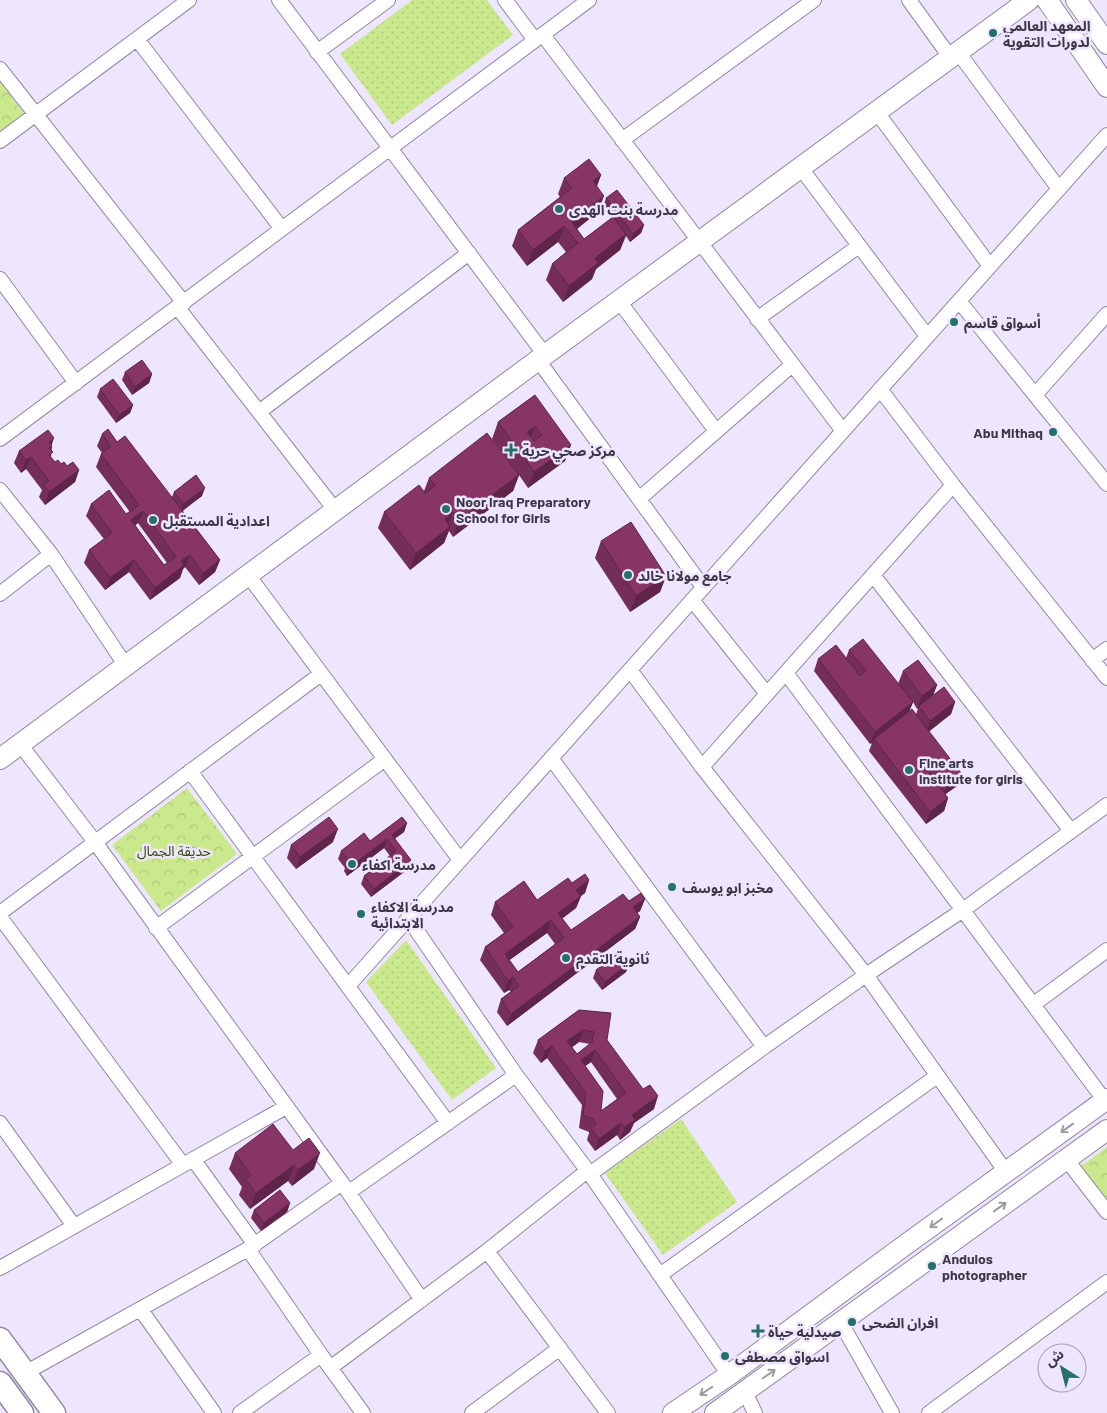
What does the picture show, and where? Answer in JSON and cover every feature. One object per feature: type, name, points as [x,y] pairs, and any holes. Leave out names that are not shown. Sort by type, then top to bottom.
[{"type":"main road","points":[[0,1339],[54,1413]]},
{"type":"main road","points":[[0,1384],[22,1413]]},
{"type":"street","points":[[0,141],[190,0]]},
{"type":"street","points":[[278,0],[469,253],[639,499],[703,587]]},
{"type":"street","points":[[318,52],[388,0]]},
{"type":"street","points":[[505,0],[539,38],[622,140],[843,431]]},
{"type":"street","points":[[0,439],[589,0]]},
{"type":"street","points":[[622,140],[814,0]]},
{"type":"street","points":[[908,0],[954,54],[1059,189]]},
{"type":"street","points":[[0,759],[800,167],[1029,0]]},
{"type":"street","points":[[1047,0],[1107,87]]},
{"type":"street","points":[[1076,0],[1107,44]]},
{"type":"street","points":[[137,39],[282,229]]},
{"type":"street","points":[[0,69],[181,305],[258,412],[336,511]]},
{"type":"street","points":[[876,112],[990,266]]},
{"type":"street","points":[[348,986],[1107,135]]},
{"type":"street","points":[[800,167],[927,336]]},
{"type":"street","points":[[757,319],[859,246]]},
{"type":"street","points":[[258,412],[469,253]]},
{"type":"street","points":[[0,279],[76,383]]},
{"type":"street","points":[[619,301],[716,431]]},
{"type":"street","points":[[959,301],[1107,484]]},
{"type":"street","points":[[1035,395],[1107,314]]},
{"type":"street","points":[[639,499],[792,365]]},
{"type":"street","points":[[880,389],[953,485],[1107,678]]},
{"type":"street","points":[[702,767],[953,485]]},
{"type":"street","points":[[0,490],[51,554],[126,666]]},
{"type":"street","points":[[0,594],[51,554]]},
{"type":"street","points":[[248,575],[460,860]]},
{"type":"street","points":[[873,575],[1072,831]]},
{"type":"street","points":[[692,600],[767,694]]},
{"type":"street","points":[[1092,660],[1107,649]]},
{"type":"street","points":[[630,670],[702,767],[866,975],[1006,1172]]},
{"type":"street","points":[[673,1413],[729,1375],[1106,1100],[786,673]]},
{"type":"street","points":[[0,913],[321,674]]},
{"type":"street","points":[[20,744],[95,842],[346,1187],[422,1300]]},
{"type":"street","points":[[551,758],[764,1047]]},
{"type":"street","points":[[156,928],[385,759]]},
{"type":"street","points":[[190,771],[448,1123]]},
{"type":"street","points":[[330,1368],[589,1173],[866,975],[963,910],[1107,805]]},
{"type":"street","points":[[0,917],[251,1247],[321,1355],[363,1413]]},
{"type":"street","points":[[408,918],[516,1075],[589,1173],[729,1375]]},
{"type":"street","points":[[1034,1004],[1107,950]]},
{"type":"street","points":[[25,1373],[251,1247],[448,1123],[516,1075]]},
{"type":"street","points":[[660,1275],[936,1076]]},
{"type":"street","points":[[0,1268],[286,1106]]},
{"type":"street","points":[[0,1122],[74,1226]]},
{"type":"street","points":[[715,1413],[1107,1130]]},
{"type":"street","points":[[1066,1159],[1107,1212]]},
{"type":"street","points":[[901,1248],[916,1268]]},
{"type":"street","points":[[487,1251],[608,1413]]},
{"type":"street","points":[[929,1413],[1106,1285]]},
{"type":"street","points":[[141,1310],[214,1413]]},
{"type":"street","points":[[841,1323],[892,1413]]},
{"type":"street","points":[[472,1413],[560,1348]]},
{"type":"street","points":[[240,1413],[321,1355]]},
{"type":"street","points":[[745,1392],[755,1413]]},
{"type":"green space","points":[[412,0],[487,0],[513,35],[392,125],[340,54]]},
{"type":"green space","points":[[0,82],[24,114],[0,132]]},
{"type":"green space","name":"حديقة الجمال","points":[[187,788],[237,854],[161,911],[112,845]]},
{"type":"green space","points":[[406,940],[496,1068],[452,1100],[366,982]]},
{"type":"green space","points":[[681,1119],[737,1202],[663,1255],[605,1173]]},
{"type":"green space","points":[[1107,1147],[1107,1201],[1081,1166]]},
{"type":"building","points":[[589,159],[601,175],[593,181],[604,196],[571,221],[584,239],[613,217],[626,234],[595,258],[598,263],[569,286],[552,264],[578,243],[564,226],[533,250],[518,230],[572,188],[564,178]]},
{"type":"building","points":[[617,190],[644,225],[633,234],[606,198]]},
{"type":"building","points":[[142,360],[152,374],[135,387],[125,372]]},
{"type":"building","points":[[113,379],[133,405],[119,415],[100,389]]},
{"type":"building","points":[[535,395],[571,445],[534,472],[498,422]],"holes":[[[535,426],[542,435],[534,441],[527,432]]]},
{"type":"building","name":"اعدادية المستقبل","points":[[108,429],[117,442],[125,436],[220,560],[203,573],[190,555],[181,561],[184,565],[155,588],[134,560],[110,578],[89,550],[112,533],[91,504],[109,490],[126,514],[139,505],[101,454],[111,446],[102,434]],"holes":[[[143,511],[176,557],[164,565],[131,520]]]},
{"type":"building","points":[[48,430],[54,438],[49,442],[52,446],[49,448],[53,452],[49,455],[55,462],[58,460],[61,464],[64,462],[67,466],[73,462],[79,470],[49,492],[44,485],[49,481],[31,457],[26,460],[19,451]]},
{"type":"building","points":[[487,433],[519,475],[459,520],[453,512],[445,519],[450,527],[416,553],[384,512],[419,485],[425,493],[435,486],[429,478]]},
{"type":"building","points":[[196,475],[205,488],[183,504],[174,492]]},
{"type":"building","points":[[631,522],[666,576],[636,596],[601,541]]},
{"type":"building","points":[[863,639],[913,702],[875,732],[818,659],[836,645],[860,676],[866,671],[849,650]]},
{"type":"building","points":[[918,660],[937,685],[922,696],[903,671]]},
{"type":"building","points":[[944,687],[955,702],[930,721],[919,706]]},
{"type":"building","points":[[912,709],[961,773],[947,784],[930,763],[924,767],[948,798],[930,812],[874,739]]},
{"type":"building","points":[[329,817],[338,829],[300,857],[291,845]]},
{"type":"building","points":[[402,817],[407,823],[392,835],[411,860],[374,889],[364,876],[396,851],[387,839],[350,867],[347,863],[349,861],[341,851],[364,833],[370,841]]},
{"type":"building","points":[[585,874],[589,880],[576,890],[581,896],[558,913],[571,930],[623,894],[629,901],[641,893],[645,899],[633,907],[640,917],[511,1014],[501,999],[519,986],[513,977],[508,981],[485,947],[513,927],[495,902],[524,881],[537,900],[568,878],[572,883]],"holes":[[[551,920],[564,938],[518,972],[505,954]]]},
{"type":"building","points":[[620,952],[629,963],[605,982],[596,970]]},
{"type":"building","points":[[579,1010],[611,1013],[607,1040],[643,1089],[650,1085],[658,1096],[632,1115],[635,1120],[625,1127],[621,1123],[599,1139],[591,1128],[596,1124],[593,1119],[583,1115],[586,1093],[552,1046],[545,1051],[538,1040]],"holes":[[[583,1030],[594,1032],[592,1042],[577,1054],[567,1041]],[[595,1050],[626,1093],[601,1111],[603,1091],[581,1060]]]},
{"type":"building","points":[[273,1124],[293,1150],[309,1138],[320,1153],[298,1170],[294,1165],[256,1193],[245,1179],[251,1175],[235,1153]]},
{"type":"building","points":[[280,1190],[290,1203],[264,1223],[254,1210]]},
{"type":"place","name":"المعهد العالمي لدورات التقوية","points":[[993,33]]},
{"type":"place","name":"مدرسة بنت الهدی","points":[[559,209]]},
{"type":"place","name":"أسواق قاسم","points":[[954,322]]},
{"type":"place","name":"Abu Mithaq","points":[[1053,432]]},
{"type":"place","name":"مركز صحي حرية","points":[[511,450]]},
{"type":"place","name":"Noor Iraq Preparatory School for Girls","points":[[446,509]]},
{"type":"place","name":"اعدادية المستقبل","points":[[153,520]]},
{"type":"place","name":"جامع مولانا خالد","points":[[628,575]]},
{"type":"place","name":"Fine arts institute for girls","points":[[909,770]]},
{"type":"place","name":"مدرسة اكفاء","points":[[352,864]]},
{"type":"place","name":"مخبز ابو يوسف","points":[[672,887]]},
{"type":"place","name":"مدرسة الاكفاء الابتدائية","points":[[361,914]]},
{"type":"place","name":"ثانوية التقدم","points":[[566,958]]},
{"type":"place","name":"Andulos photographer","points":[[932,1266]]},
{"type":"place","name":"افران الضحى","points":[[852,1322]]},
{"type":"place","name":"صيدلية حياة","points":[[758,1331]]},
{"type":"place","name":"اسواق مصطفى","points":[[725,1356]]}]
